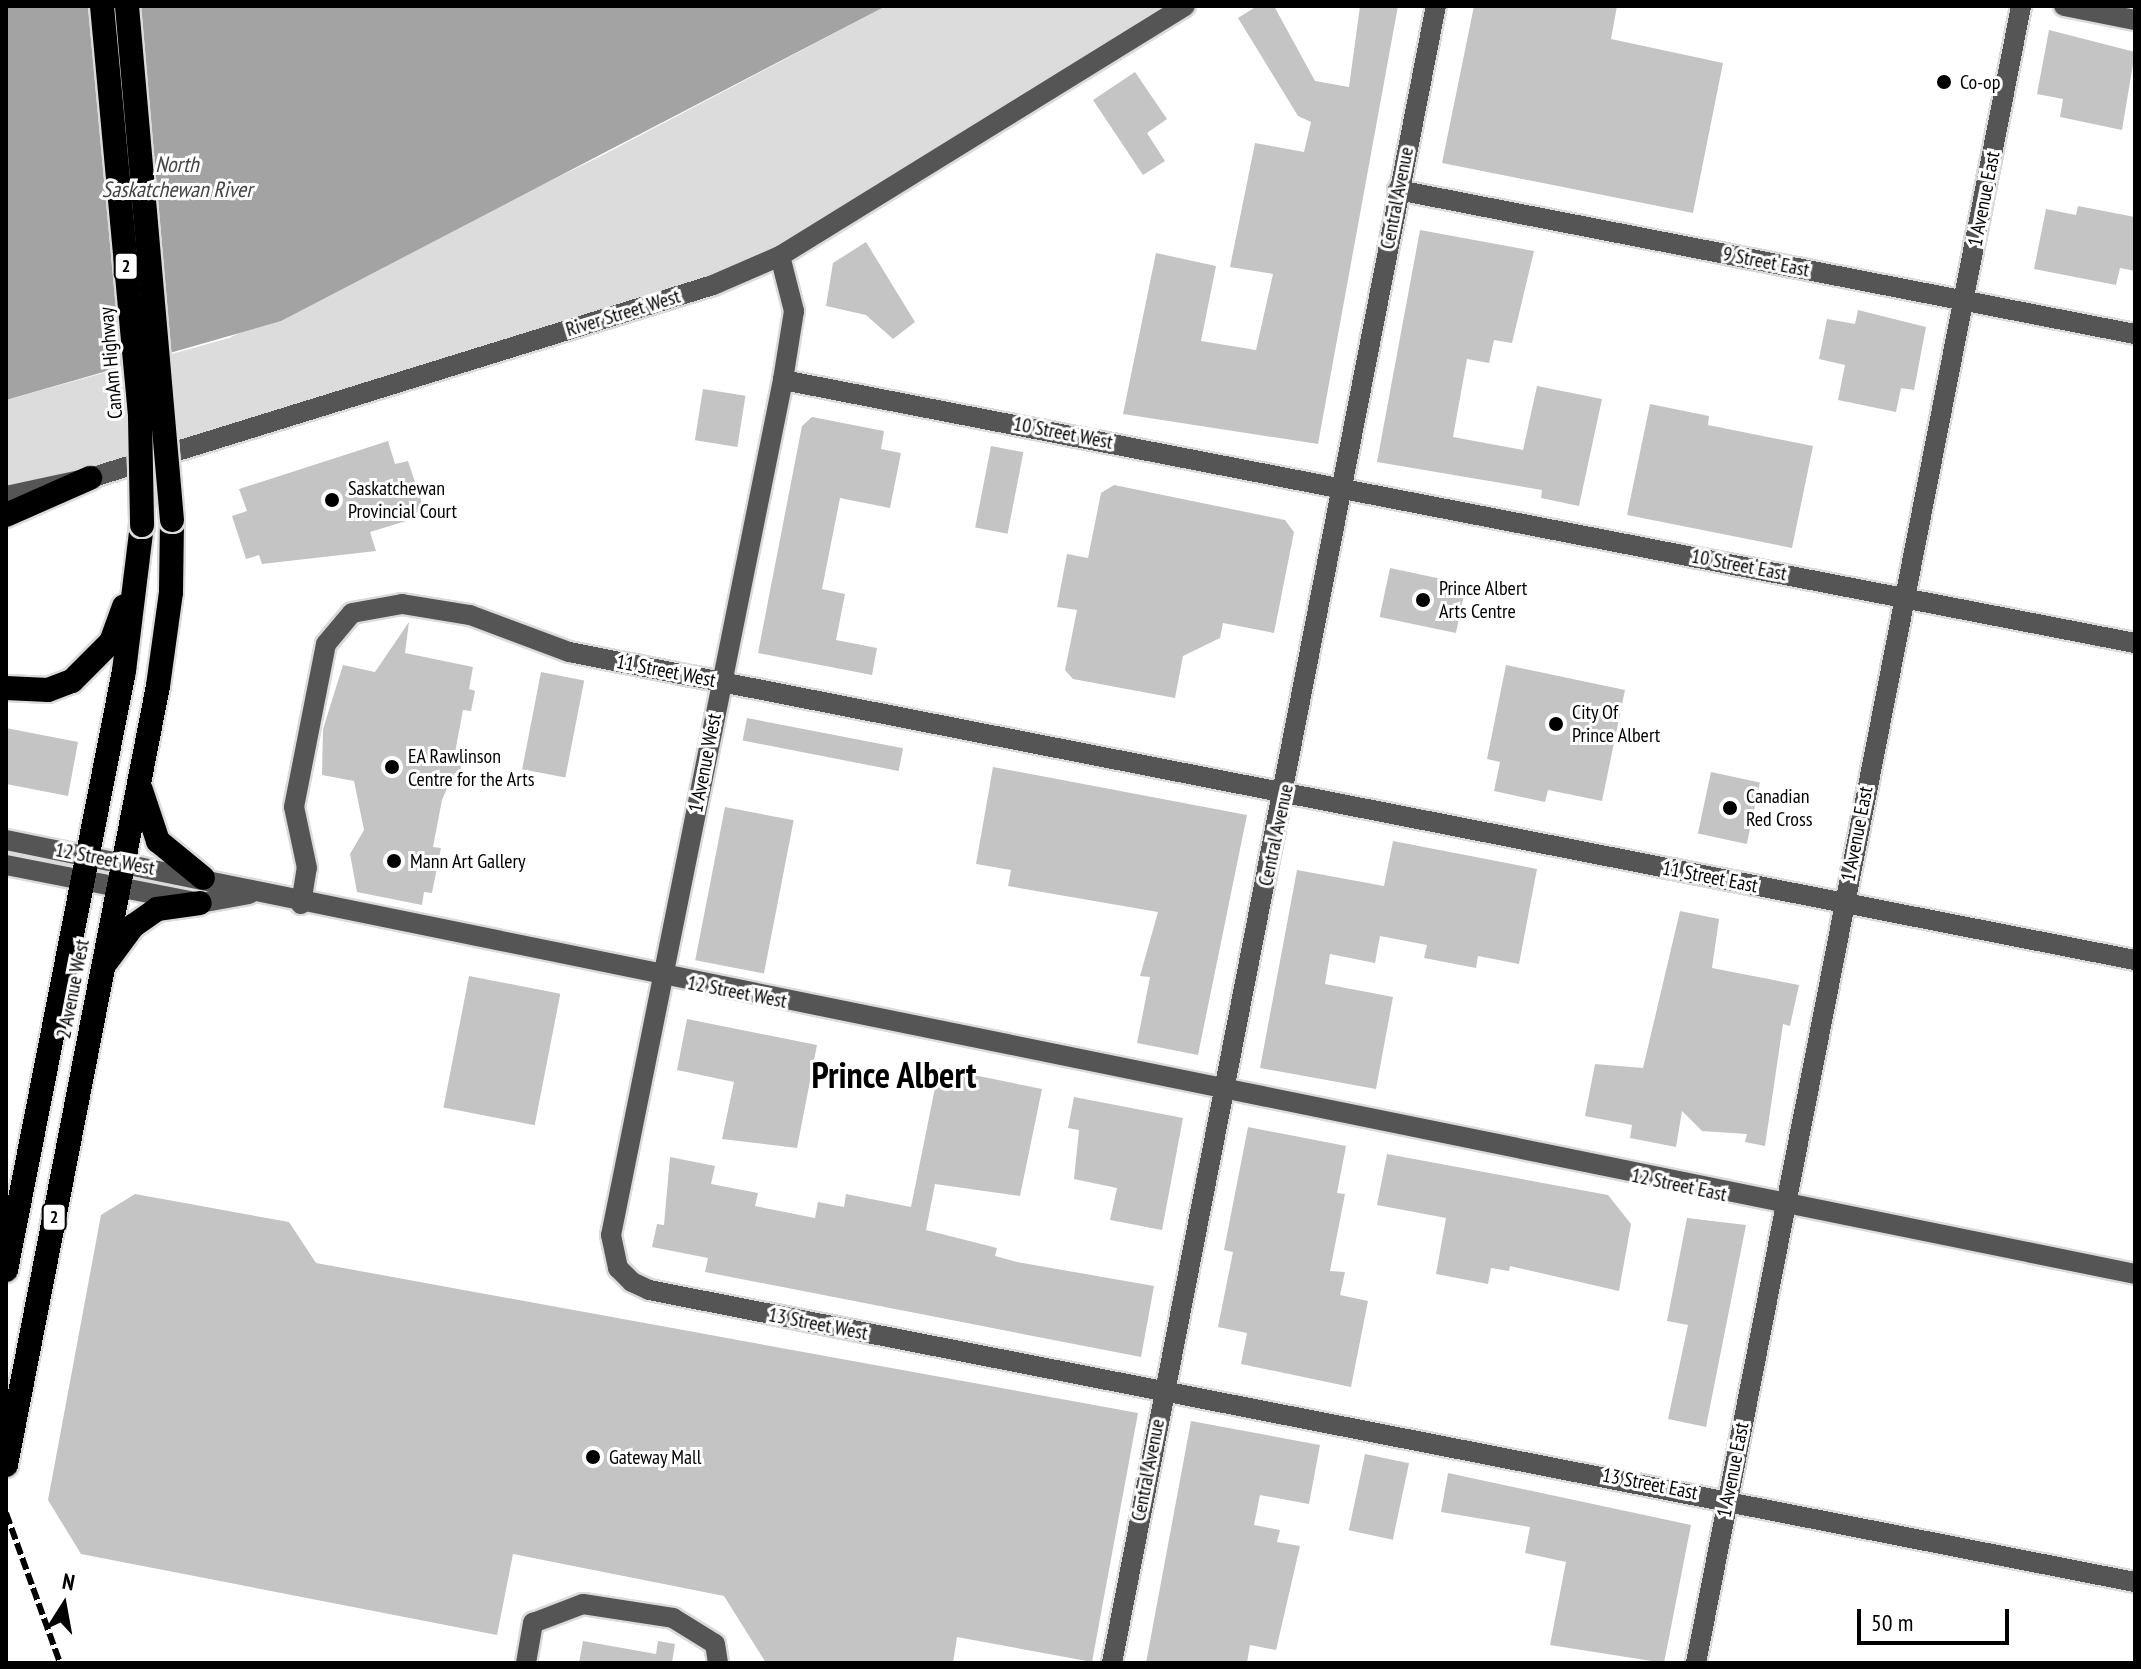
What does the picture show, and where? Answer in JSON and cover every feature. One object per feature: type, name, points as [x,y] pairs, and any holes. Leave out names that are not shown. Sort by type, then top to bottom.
[{"type":"highway","name":"CanAm Highway","points":[[102,6],[140,417],[142,525]]},
{"type":"highway","name":"2 Avenue West","points":[[6,1465],[140,783],[171,592],[172,520],[127,6]]},
{"type":"highway","points":[[6,515],[90,478]]},
{"type":"highway","points":[[6,688],[48,690],[93,665],[123,610],[142,525]]},
{"type":"highway","name":"2 Avenue West","points":[[6,1270],[16,1170],[91,855],[124,671],[142,525]]},
{"type":"highway","points":[[140,783],[158,841],[203,878]]},
{"type":"highway","points":[[101,970],[133,926],[157,909],[200,903]]},
{"type":"street","name":"River Street West","points":[[6,496],[90,478],[700,289],[780,256],[1185,6]]},
{"type":"street","name":"Central Avenue","points":[[1112,1663],[1163,1389],[1285,792],[1398,190],[1436,6]]},
{"type":"street","name":"1 Avenue East","points":[[1696,1663],[2021,6]]},
{"type":"street","points":[[2064,6],[2135,20]]},
{"type":"street","name":"9 Street East","points":[[1398,190],[2135,334]]},
{"type":"street","name":"1 Avenue West","points":[[631,1131],[783,380],[794,311],[780,256]]},
{"type":"street","name":"10 Street West","points":[[783,380],[1343,486]]},
{"type":"street","name":"10 Street East","points":[[1343,486],[2135,643]]},
{"type":"street","name":"11 Street West","points":[[301,904],[307,868],[294,816],[295,796],[326,644],[352,613],[393,605],[447,609],[569,652],[1285,792]]},
{"type":"street","name":"11 Street East","points":[[1285,792],[2135,960]]},
{"type":"street","name":"12 Street West","points":[[6,840],[203,878],[250,893],[301,904],[1223,1091]]},
{"type":"street","name":"12 Street West","points":[[6,865],[200,903],[250,893]]},
{"type":"street","name":"12 Street East","points":[[1223,1091],[2135,1274]]},
{"type":"street","name":"13 Street West","points":[[631,1131],[612,1251],[618,1268],[649,1290],[1163,1389]]},
{"type":"street","name":"13 Street East","points":[[1163,1389],[2135,1582]]},
{"type":"street","points":[[526,1663],[533,1623],[583,1604],[673,1618],[715,1644],[718,1663]]},
{"type":"shaded area","points":[[886,6],[1191,6],[795,256],[172,444],[6,487],[6,400],[229,338],[599,157]]},
{"type":"water","name":"North Saskatchewan River","points":[[6,6],[886,6],[281,321],[6,400]]},
{"type":"building","points":[[1257,6],[1274,6],[1315,81],[1349,87],[1360,6],[1398,6],[1318,444],[1123,414],[1156,253],[1216,266],[1201,341],[1256,350],[1273,274],[1230,267],[1255,143],[1304,152],[1311,122],[1298,116],[1238,18]]},
{"type":"building","points":[[1474,6],[1617,6],[1611,39],[1723,63],[1693,213],[1442,163]]},
{"type":"building","points":[[2049,30],[2135,52],[2122,130],[2060,117],[2063,99],[2037,94]]},
{"type":"building","points":[[1135,72],[1167,119],[1147,133],[1165,161],[1143,175],[1093,100]]},
{"type":"building","points":[[2078,206],[2135,217],[2135,271],[2120,268],[2116,285],[2034,269],[2046,209],[2076,215]]},
{"type":"building","points":[[1420,230],[1534,251],[1512,343],[1494,340],[1489,363],[1467,359],[1453,437],[1523,450],[1537,386],[1602,399],[1579,506],[1541,498],[1542,490],[1377,462]]},
{"type":"building","points":[[866,242],[915,322],[893,339],[866,315],[826,306],[833,263]]},
{"type":"building","points":[[1858,310],[1926,327],[1914,390],[1901,388],[1896,412],[1838,400],[1845,365],[1819,359],[1827,319],[1855,324]]},
{"type":"building","points":[[703,389],[745,396],[737,447],[695,440]]},
{"type":"building","points":[[1650,404],[1709,416],[1708,425],[1813,446],[1792,548],[1627,515]]},
{"type":"building","points":[[812,417],[884,431],[881,449],[901,453],[890,508],[840,498],[822,589],[845,594],[836,640],[877,648],[872,675],[758,653],[802,426]]},
{"type":"building","name":"Saskatchewan Provincial Court","points":[[388,441],[395,464],[408,461],[426,515],[370,532],[376,551],[262,564],[259,555],[246,559],[232,516],[247,511],[239,489]]},
{"type":"building","points":[[991,446],[1023,452],[1008,534],[975,527]]},
{"type":"building","points":[[1114,485],[1285,520],[1294,532],[1274,633],[1223,623],[1220,638],[1183,656],[1175,698],[1073,679],[1065,670],[1077,610],[1057,607],[1067,554],[1088,558],[1101,493]]},
{"type":"building","name":"Prince Albert Arts Centre","points":[[1390,568],[1466,584],[1456,633],[1380,617]]},
{"type":"building","name":"EA Rawlinson Centre for the Arts","points":[[409,622],[405,653],[473,667],[469,689],[475,691],[471,711],[463,710],[454,758],[462,759],[459,779],[452,777],[442,800],[433,847],[441,848],[432,893],[424,892],[422,905],[357,892],[350,854],[364,830],[354,781],[322,775],[323,729],[343,665],[375,672]]},
{"type":"building","name":"City Of Prince Albert","points":[[1506,665],[1625,690],[1602,801],[1548,790],[1545,802],[1494,791],[1500,762],[1487,759]]},
{"type":"building","points":[[541,672],[584,680],[565,778],[522,769]]},
{"type":"building","points":[[747,718],[903,748],[899,771],[743,741]]},
{"type":"building","points":[[6,728],[78,742],[68,796],[6,784]]},
{"type":"building","points":[[993,767],[1247,815],[1198,1055],[1137,1043],[1150,977],[1140,976],[1158,912],[1008,886],[1011,870],[976,864]]},
{"type":"building","name":"Canadian Red Cross","points":[[1711,772],[1760,782],[1747,844],[1698,834]]},
{"type":"building","points":[[725,807],[794,820],[764,973],[695,960]]},
{"type":"building","points":[[1393,841],[1537,869],[1519,964],[1478,956],[1476,968],[1424,958],[1427,945],[1380,936],[1375,963],[1330,954],[1325,984],[1393,997],[1376,1089],[1260,1068],[1297,870],[1384,886]]},
{"type":"building","points":[[1680,911],[1719,919],[1712,968],[1799,985],[1790,1026],[1783,1024],[1765,1146],[1745,1142],[1747,1134],[1702,1131],[1682,1111],[1676,1147],[1630,1138],[1632,1125],[1585,1116],[1595,1064],[1643,1068]]},
{"type":"building","points":[[469,976],[560,994],[535,1125],[443,1108]]},
{"type":"building","points":[[687,1019],[817,1045],[797,1148],[722,1139],[734,1082],[677,1070]]},
{"type":"building","points":[[939,1068],[1042,1089],[1020,1196],[935,1184],[926,1230],[997,1248],[995,1256],[1017,1262],[1154,1286],[1141,1357],[705,1272],[708,1258],[652,1247],[657,1224],[664,1225],[670,1157],[715,1166],[711,1184],[758,1193],[755,1206],[815,1218],[818,1202],[844,1207],[846,1194],[911,1207]]},
{"type":"building","points":[[1074,1097],[1183,1118],[1162,1230],[1110,1220],[1117,1188],[1074,1179],[1079,1130],[1068,1128]]},
{"type":"building","points":[[1248,1127],[1346,1146],[1337,1193],[1345,1194],[1330,1271],[1345,1272],[1340,1295],[1368,1301],[1351,1387],[1241,1364],[1247,1333],[1218,1327],[1233,1252],[1224,1250]]},
{"type":"building","points":[[1387,1154],[1608,1195],[1631,1224],[1619,1291],[1510,1266],[1509,1271],[1491,1268],[1488,1284],[1436,1274],[1446,1218],[1377,1205]]},
{"type":"building","name":"Gateway Mall","points":[[135,1194],[289,1222],[316,1263],[1138,1413],[1092,1662],[957,1637],[953,1663],[766,1663],[724,1596],[513,1554],[497,1635],[81,1554],[48,1500],[101,1215]]},
{"type":"building","points":[[1687,1218],[1746,1225],[1706,1427],[1668,1419],[1688,1325],[1667,1321]]},
{"type":"building","points":[[1191,1421],[1320,1445],[1309,1504],[1260,1495],[1254,1525],[1280,1530],[1277,1542],[1300,1546],[1276,1650],[1250,1645],[1247,1663],[1146,1663]]},
{"type":"building","points":[[1365,1454],[1409,1463],[1393,1540],[1349,1530]]},
{"type":"building","points":[[1448,1473],[1691,1525],[1664,1663],[1550,1645],[1566,1562],[1525,1553],[1530,1527],[1441,1512]]},
{"type":"building","points":[[583,1641],[656,1654],[658,1641],[675,1644],[672,1663],[579,1663]]},
{"type":"railway","points":[[6,1513],[60,1663]]},
{"type":"place","name":"Co-op","points":[[1944,82]]},
{"type":"place","name":"Saskatchewan Provincial Court","points":[[332,500]]},
{"type":"place","name":"Prince Albert Arts Centre","points":[[1423,600]]},
{"type":"place","name":"City Of Prince Albert","points":[[1556,724]]},
{"type":"place","name":"EA Rawlinson Centre for the Arts","points":[[392,767]]},
{"type":"place","name":"Canadian Red Cross","points":[[1730,808]]},
{"type":"place","name":"Mann Art Gallery","points":[[394,861]]},
{"type":"place","name":"Gateway Mall","points":[[593,1457]]},
{"type":"district","name":"Prince Albert","points":[[894,1075]]}]
